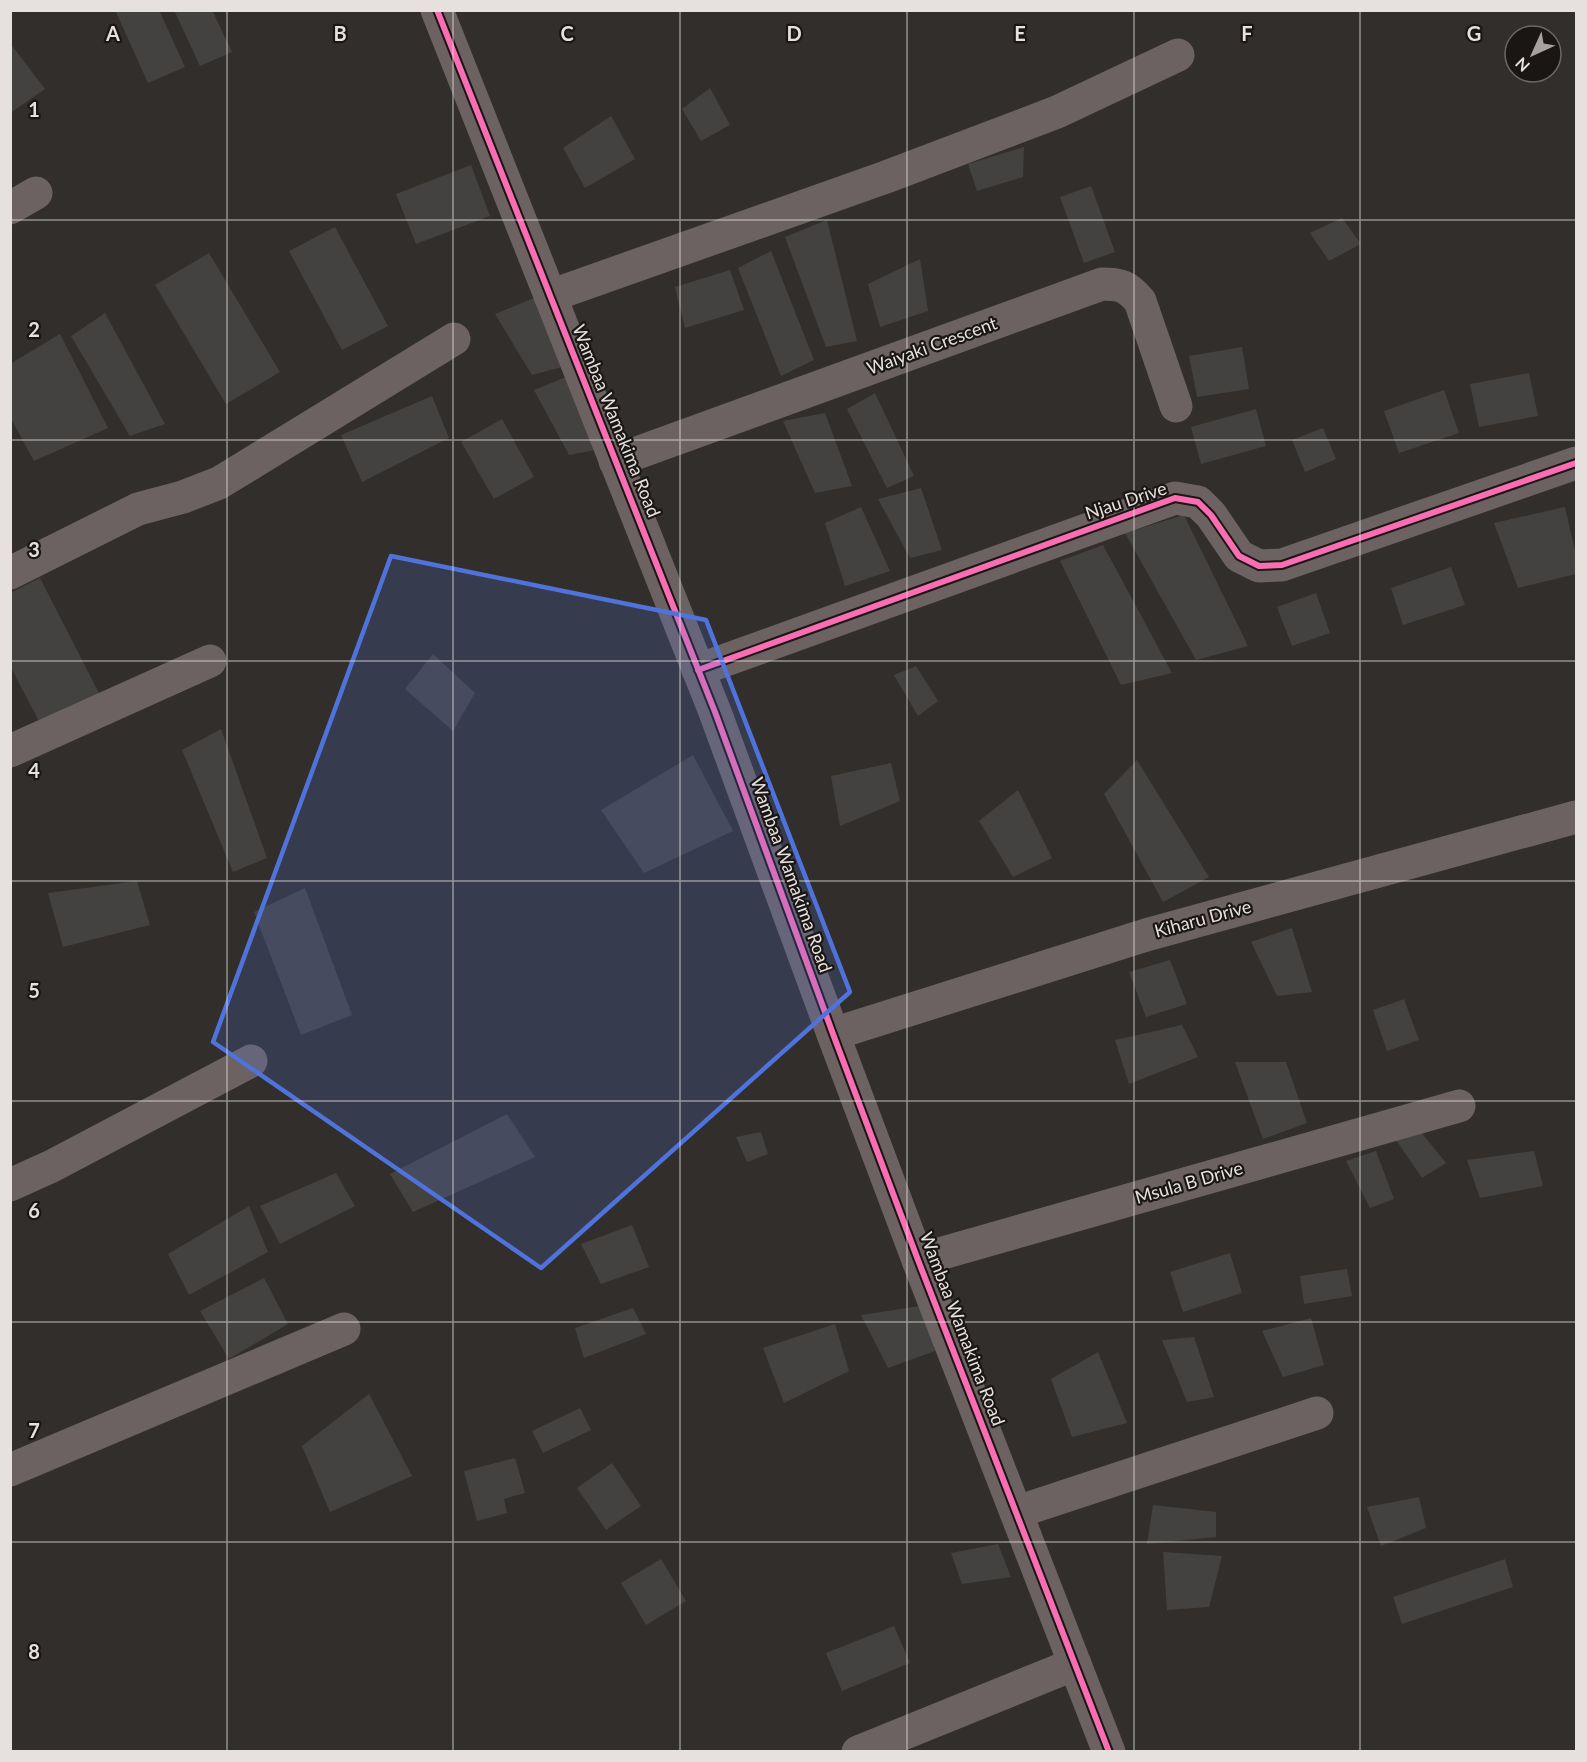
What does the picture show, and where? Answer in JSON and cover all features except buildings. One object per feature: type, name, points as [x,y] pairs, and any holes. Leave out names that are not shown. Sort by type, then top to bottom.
[{"type":"street","name":"Wambaa Wamakima Road","points":[[437,10],[715,712],[918,1260],[1109,1752]]},
{"type":"street","points":[[550,296],[886,177],[1057,112],[1178,55]]},
{"type":"street","name":"Waiyaki Crescent","points":[[615,461],[1102,284],[1118,284],[1131,291],[1140,301],[1176,406]]},
{"type":"street","points":[[10,573],[138,509],[183,497],[219,483],[454,339]]},
{"type":"street","name":"Njau Drive","points":[[698,670],[1175,498],[1198,502],[1211,515],[1239,556],[1259,566],[1282,566],[1576,463]]},
{"type":"street","points":[[10,751],[210,661]]},
{"type":"street","name":"Kiharu Drive","points":[[833,1034],[1146,935],[1576,817]]},
{"type":"street","points":[[10,1185],[52,1166],[251,1062]]},
{"type":"street","name":"Msula B Drive","points":[[918,1260],[1459,1106]]},
{"type":"street","points":[[10,1470],[344,1329]]},
{"type":"street","points":[[1017,1512],[1317,1413]]},
{"type":"street","points":[[858,1752],[1075,1664]]},
{"type":"highlighted area","points":[[391,556],[706,620],[850,992],[541,1268],[213,1042]]},
{"type":"cycle path","points":[[437,10],[715,712],[918,1260],[1109,1752]]},
{"type":"cycle path","points":[[698,670],[1175,498],[1198,502],[1211,515],[1239,556],[1259,566],[1282,565],[1576,463]]}]
